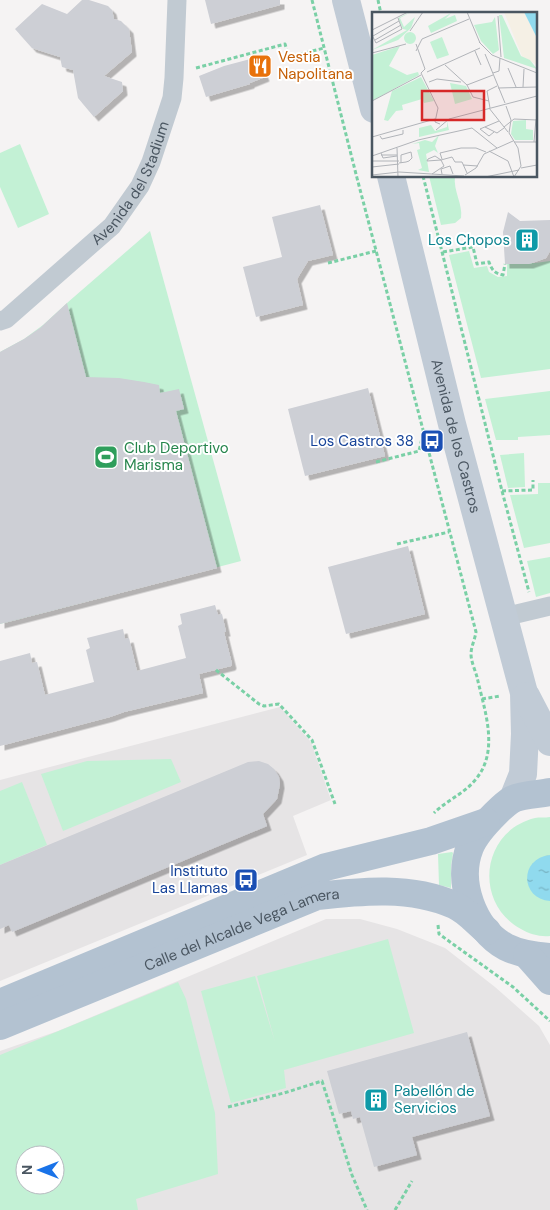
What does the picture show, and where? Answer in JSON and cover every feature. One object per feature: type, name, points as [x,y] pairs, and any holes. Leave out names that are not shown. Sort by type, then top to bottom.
[{"type":"main road","points":[[346,0],[372,101]]},
{"type":"main road","name":"Avenida de los Castros","points":[[391,178],[452,424],[524,693],[550,742]]},
{"type":"main road","name":"Avenida de los Castros","points":[[513,799],[523,774],[525,734],[524,693]]},
{"type":"main road","points":[[487,931],[476,915],[467,894],[465,873],[470,847],[486,822],[513,799],[550,792]]},
{"type":"main road","name":"Calle del Alcalde Vega Lamera","points":[[0,1003],[326,867],[431,841],[486,822]]},
{"type":"main road","name":"Calle del Alcalde Vega Lamera","points":[[0,1026],[317,896],[394,891],[436,899],[455,905],[505,947],[538,956]]},
{"type":"main road","points":[[538,956],[550,981]]},
{"type":"street","name":"Avenida del Stadium","points":[[0,321],[6,319],[112,226],[140,186],[151,162],[172,98],[177,0]]},
{"type":"street","points":[[504,617],[550,606]]},
{"type":"path","points":[[312,0],[476,632],[471,654],[488,720],[489,738],[485,763],[476,779],[430,817],[431,841]]},
{"type":"path","points":[[196,68],[285,44],[289,57],[324,48]]},
{"type":"path","points":[[424,178],[531,600]]},
{"type":"path","points":[[443,252],[473,247],[477,264],[489,262],[495,273],[503,275],[504,264]]},
{"type":"path","points":[[328,263],[376,251]]},
{"type":"path","points":[[376,462],[419,451],[424,432]]},
{"type":"path","points":[[502,492],[533,490],[533,480]]},
{"type":"path","points":[[397,544],[449,532]]},
{"type":"path","points":[[216,670],[259,704],[264,706],[279,704],[312,740],[335,804]]},
{"type":"path","points":[[436,899],[439,934],[513,987],[550,1021]]},
{"type":"path","points":[[228,1107],[322,1081],[352,1176],[367,1210]]},
{"type":"path","points":[[395,1210],[412,1181]]},
{"type":"shaded area","points":[[280,707],[311,742],[331,800],[293,816],[307,855],[0,981],[0,780]]},
{"type":"shaded area","points":[[326,919],[360,919],[397,929],[445,948],[495,987],[539,1026],[550,1045],[550,1210],[0,1210],[0,1051],[58,1031]]},
{"type":"green space","points":[[20,144],[49,214],[18,228],[0,187],[0,153]]},
{"type":"green space","points":[[429,178],[455,178],[461,218],[455,223],[441,225]]},
{"type":"green space","name":"Club Deportivo Marisma","points":[[150,231],[241,561],[0,624],[0,352],[24,339],[43,325]]},
{"type":"green space","points":[[469,251],[474,268],[487,266],[489,272],[498,277],[507,276],[507,264],[550,261],[550,369],[481,378],[449,255]]},
{"type":"green space","points":[[550,391],[550,435],[518,437],[518,440],[496,440],[485,399]]},
{"type":"green space","points":[[524,453],[525,487],[508,488],[500,455]]},
{"type":"green space","points":[[538,483],[550,483],[550,543],[524,548],[510,495],[538,494]]},
{"type":"green space","points":[[550,557],[550,593],[536,597],[527,561]]},
{"type":"green space","points":[[171,759],[181,782],[63,831],[41,774],[87,761]]},
{"type":"green space","points":[[22,782],[47,845],[0,865],[0,791]]},
{"type":"green space","points":[[550,817],[550,936],[542,936],[521,929],[506,917],[495,903],[490,886],[490,869],[494,852],[503,837],[517,825],[535,818]]},
{"type":"green space","points":[[452,852],[451,888],[439,885],[438,854]]},
{"type":"green space","points":[[388,939],[414,1033],[284,1070],[286,1088],[231,1103],[201,991],[255,976],[275,1042],[257,976]]},
{"type":"green space","points":[[178,982],[186,999],[215,1113],[218,1174],[136,1199],[138,1210],[0,1210],[0,1055]]},
{"type":"water","points":[[550,855],[550,901],[540,899],[533,893],[527,878],[528,870],[533,863],[540,858]]},
{"type":"building","points":[[82,0],[89,0],[108,6],[112,10],[114,19],[121,21],[129,29],[132,52],[104,76],[122,82],[123,91],[94,117],[78,98],[73,70],[62,67],[60,57],[32,48],[15,29],[42,4],[67,14]]},
{"type":"building","points":[[205,0],[280,0],[280,5],[211,24]]},
{"type":"building","points":[[258,57],[265,77],[250,84],[206,97],[199,76],[224,66]]},
{"type":"building","points":[[320,205],[333,255],[308,261],[297,279],[303,305],[256,317],[243,267],[282,257],[272,217]]},
{"type":"building","name":"Los Chopos","points":[[508,212],[520,221],[550,220],[550,251],[546,258],[529,264],[505,264],[503,232]]},
{"type":"building","name":"Club Deportivo Marisma","points":[[67,303],[86,377],[119,378],[159,385],[160,393],[179,389],[184,409],[176,411],[217,568],[0,624],[0,352],[40,328]]},
{"type":"building","points":[[368,388],[385,456],[305,476],[288,409]]},
{"type":"building","points":[[408,546],[425,614],[346,634],[328,567]]},
{"type":"building","points":[[215,605],[218,615],[222,614],[226,632],[224,632],[232,664],[231,666],[199,674],[203,693],[124,712],[0,746],[0,661],[30,653],[32,663],[37,662],[45,695],[94,682],[86,650],[90,648],[87,638],[123,629],[125,639],[129,638],[137,671],[186,658],[178,626],[182,624],[180,614]]},
{"type":"building","points":[[259,761],[268,764],[274,769],[279,777],[280,784],[277,799],[263,814],[267,826],[12,932],[9,925],[0,929],[0,865],[248,762]]},
{"type":"building","name":"Pabellón de Servicios","points":[[467,1032],[490,1116],[412,1137],[417,1155],[374,1167],[360,1117],[353,1119],[351,1111],[339,1114],[327,1071]]},
{"type":"place","name":"Vestia Napolitana","points":[[260,66]]},
{"type":"place","name":"Los Chopos","points":[[527,240]]},
{"type":"place","name":"Los Castros 38","points":[[432,441]]},
{"type":"place","name":"Club Deportivo Marisma","points":[[106,457]]},
{"type":"place","name":"Instituto Las Llamas","points":[[246,880]]},
{"type":"place","name":"Pabellón de Servicios","points":[[376,1100]]}]
